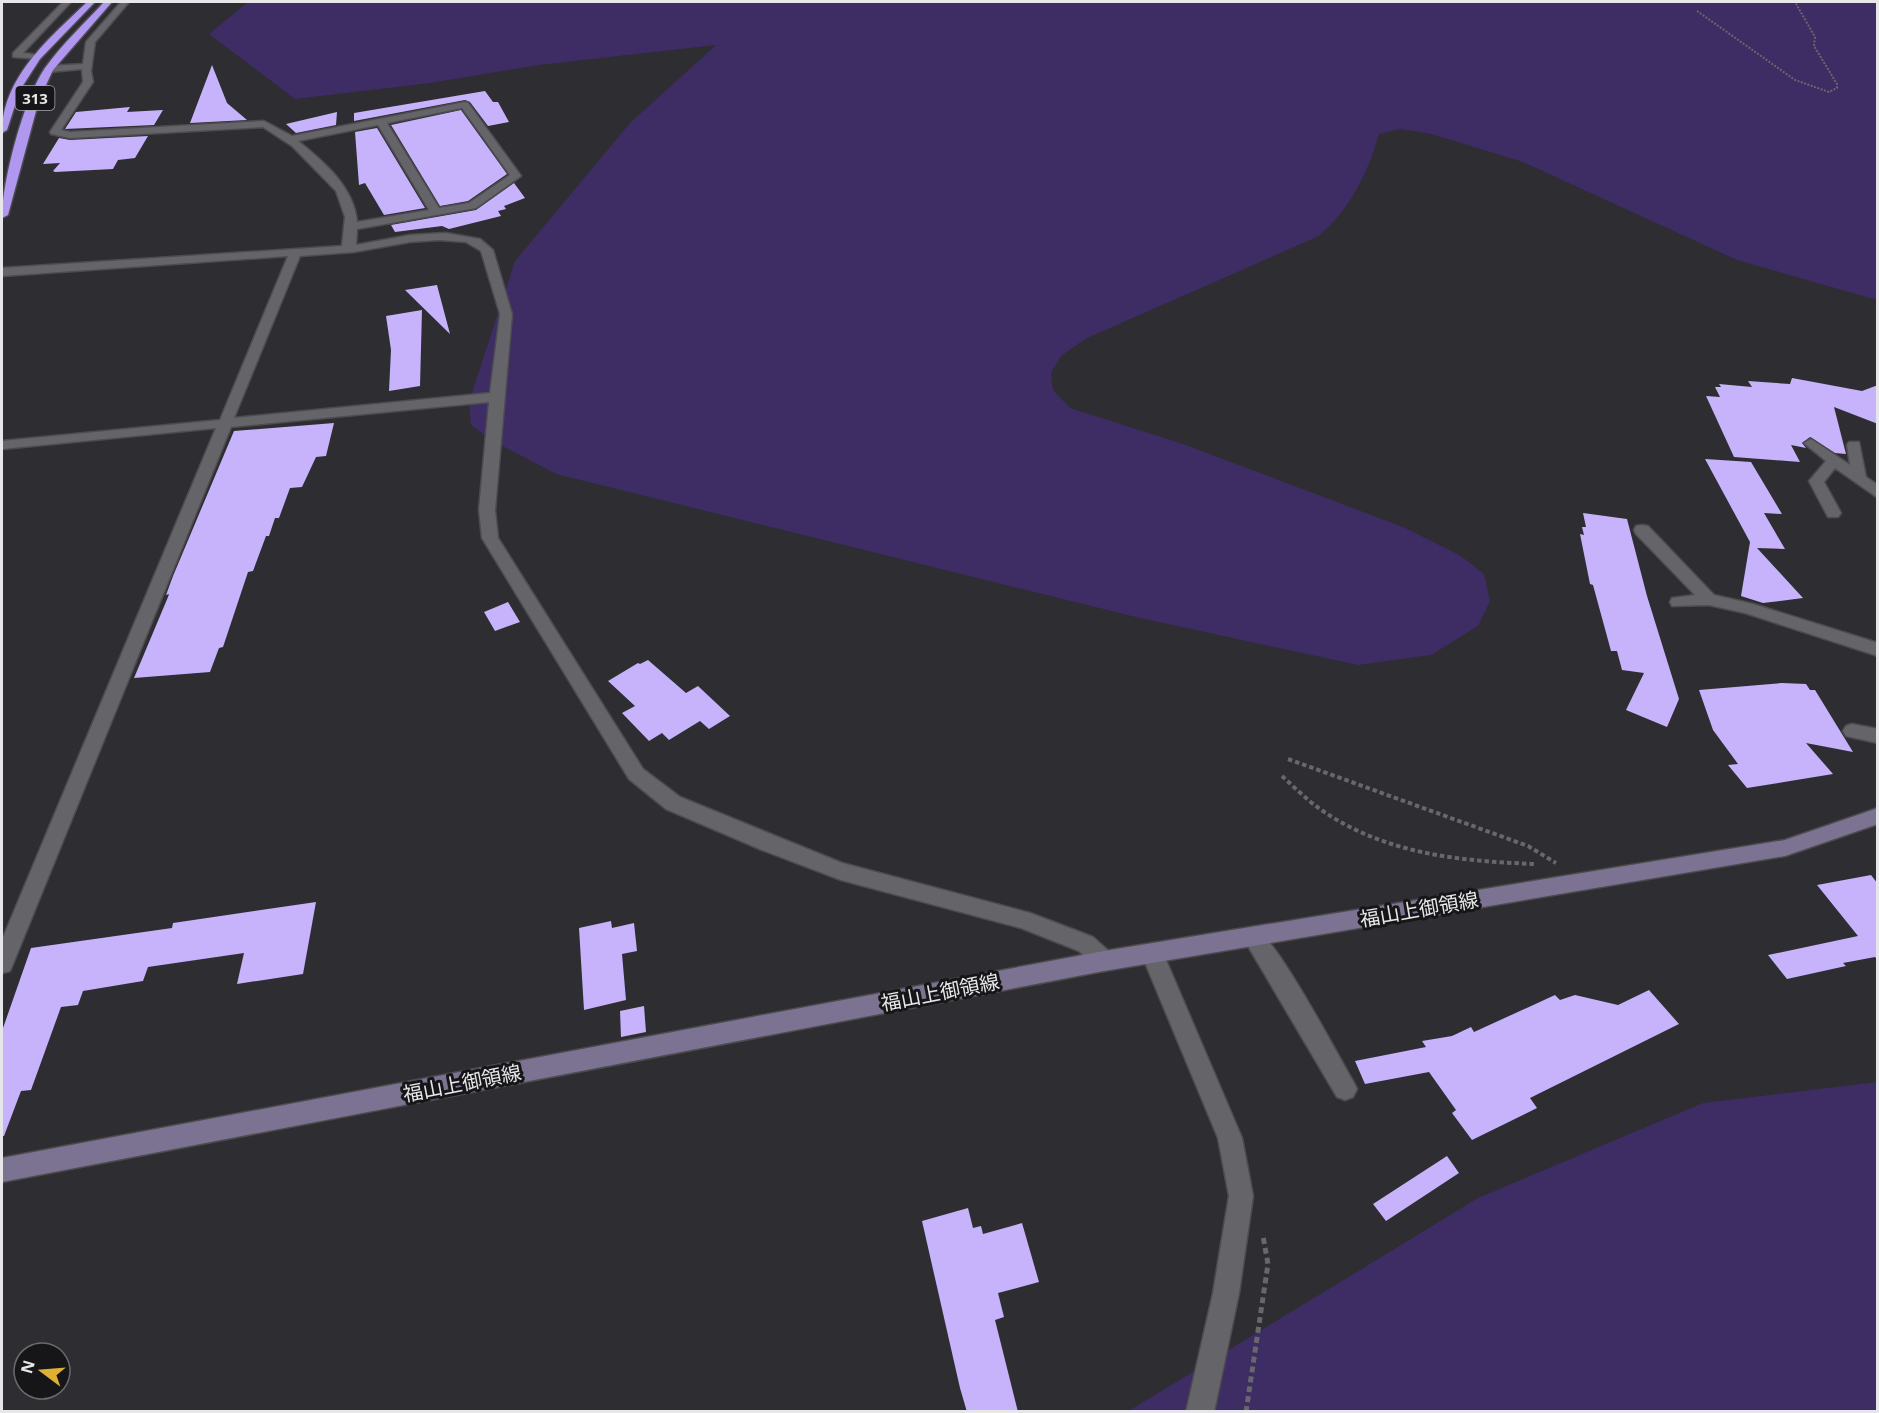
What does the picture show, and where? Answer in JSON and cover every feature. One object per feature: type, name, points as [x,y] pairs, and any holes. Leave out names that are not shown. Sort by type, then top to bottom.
[{"type":"highway","name":"313","points":[[2,130],[15,90],[37,57],[91,2]]},
{"type":"highway","name":"313","points":[[2,215],[34,100],[48,69],[108,2]]},
{"type":"main road","name":"福山上御領線","points":[[2,1170],[1104,961],[1785,848],[1878,816]]},
{"type":"street","points":[[37,57],[16,55],[67,2]]},
{"type":"street","points":[[125,2],[91,42],[87,66],[88,82],[55,132],[70,135],[264,124],[275,126],[292,139],[346,197],[352,226],[349,249]]},
{"type":"street","points":[[48,69],[87,66]]},
{"type":"street","points":[[292,139],[465,105],[516,176],[472,206],[352,226]]},
{"type":"street","points":[[381,122],[436,212]]},
{"type":"street","points":[[2,272],[114,261],[349,249],[425,237],[467,239],[481,243],[487,250],[506,314],[496,397],[487,510],[490,538],[636,774],[673,803],[769,844],[841,871],[1023,919],[1086,944],[1104,961]]},
{"type":"street","points":[[2,964],[296,252]]},
{"type":"street","points":[[2,445],[496,397]]},
{"type":"street","points":[[1811,443],[1878,493]]},
{"type":"street","points":[[1854,445],[1859,479]]},
{"type":"street","points":[[1833,513],[1816,480],[1834,461]]},
{"type":"street","points":[[1642,531],[1709,599]]},
{"type":"street","points":[[1678,602],[1709,599],[1747,608],[1878,650]]},
{"type":"street","points":[[1852,731],[1878,736]]},
{"type":"street","points":[[1253,936],[1271,961],[1344,1089]]},
{"type":"street","points":[[1152,953],[1230,1138],[1241,1196],[1226,1293],[1200,1412]]},
{"type":"path","points":[[1697,11],[1795,80],[1812,88],[1829,92],[1837,88],[1837,84],[1814,46],[1815,37],[1794,2]]},
{"type":"path","points":[[1288,759],[1528,846],[1561,866],[1550,866]]},
{"type":"path","points":[[1282,776],[1320,809],[1350,826],[1406,850],[1464,861],[1538,865]]},
{"type":"path","points":[[1241,1196],[1256,1218],[1265,1241],[1268,1264],[1246,1412]]},
{"type":"shaded area","points":[[248,2],[1878,3],[1877,300],[1737,260],[1523,162],[1428,133],[1399,129],[1379,134],[1369,163],[1349,202],[1319,236],[1085,339],[1061,356],[1051,373],[1053,390],[1070,408],[1183,444],[1403,527],[1461,556],[1484,574],[1490,601],[1478,626],[1431,655],[1358,665],[1140,618],[556,474],[493,441],[471,425],[469,402],[515,261],[630,123],[716,45],[539,65],[430,83],[295,99],[209,34]]},
{"type":"shaded area","points":[[1877,1082],[1877,1411],[1127,1412],[1478,1198],[1703,1103]]},
{"type":"building","points":[[212,65],[227,103],[247,120],[190,123]]},
{"type":"building","points":[[485,91],[493,102],[498,102],[509,122],[488,126],[470,102],[465,100],[354,121],[354,113]]},
{"type":"building","points":[[130,107],[127,112],[163,110],[154,125],[65,129],[76,112]]},
{"type":"building","points":[[461,110],[507,174],[468,201],[440,206],[391,125]]},
{"type":"building","points":[[337,112],[336,125],[296,133],[286,124]]},
{"type":"building","points":[[377,128],[425,208],[384,215],[365,183],[359,185],[355,132]]},
{"type":"building","points":[[148,136],[135,158],[118,160],[113,169],[55,172],[53,171],[60,163],[43,164],[59,138],[70,140]]},
{"type":"building","points":[[514,183],[525,198],[504,206],[506,209],[498,211],[501,216],[449,229],[442,226],[395,232],[391,225],[476,210]]},
{"type":"building","points":[[437,285],[450,334],[405,290]]},
{"type":"building","points":[[422,310],[420,386],[389,391],[391,350],[386,316]]},
{"type":"building","points":[[1792,378],[1862,391],[1878,385],[1878,424],[1834,407],[1846,454],[1835,453],[1810,437],[1802,443],[1806,448],[1791,445],[1800,462],[1734,457],[1706,396],[1720,397],[1715,387],[1721,387],[1719,384],[1752,387],[1748,381],[1790,384]]},
{"type":"building","points":[[334,423],[326,456],[316,457],[302,487],[290,488],[279,518],[275,518],[269,536],[266,536],[253,571],[248,572],[223,647],[219,648],[210,672],[134,678],[168,597],[169,594],[166,595],[173,576],[234,431]]},
{"type":"building","points":[[1705,459],[1751,462],[1782,514],[1764,513],[1785,549],[1757,548],[1803,598],[1763,603],[1741,596],[1750,542]]},
{"type":"building","points":[[1583,513],[1627,519],[1647,596],[1679,699],[1667,727],[1626,710],[1644,673],[1622,670],[1617,651],[1611,651],[1593,585],[1590,584],[1580,534],[1584,535],[1582,527],[1586,527]]},
{"type":"building","points":[[508,602],[520,622],[495,631],[484,612]]},
{"type":"building","points":[[648,660],[686,693],[698,686],[730,716],[709,729],[700,721],[669,740],[662,733],[649,741],[622,713],[635,706],[608,681],[638,663]]},
{"type":"building","points":[[1782,683],[1806,684],[1810,690],[1815,690],[1853,752],[1806,743],[1833,774],[1747,788],[1728,765],[1738,764],[1713,730],[1699,690]]},
{"type":"building","points":[[1871,875],[1878,884],[1878,960],[1875,957],[1843,963],[1846,966],[1787,979],[1768,955],[1858,936],[1817,885]]},
{"type":"building","points":[[316,902],[303,974],[237,984],[244,953],[148,967],[143,981],[83,991],[78,1005],[61,1007],[31,1090],[21,1091],[4,1136],[2,1136],[2,1031],[31,948],[172,928],[173,923]]},
{"type":"building","points":[[611,921],[612,928],[634,923],[637,951],[622,954],[626,1000],[584,1010],[579,928]]},
{"type":"building","points":[[1649,990],[1679,1024],[1530,1098],[1537,1108],[1472,1140],[1452,1113],[1456,1110],[1429,1072],[1365,1084],[1355,1061],[1426,1047],[1422,1041],[1452,1036],[1471,1027],[1474,1032],[1555,995],[1560,1000],[1575,995],[1618,1005]]},
{"type":"building","points":[[644,1006],[646,1032],[621,1037],[620,1011]]},
{"type":"building","points":[[1447,1156],[1459,1173],[1386,1221],[1373,1204]]},
{"type":"building","points":[[968,1208],[973,1228],[981,1226],[983,1234],[1022,1223],[1039,1282],[998,1293],[1004,1317],[995,1320],[1018,1412],[967,1412],[960,1388],[922,1221]]}]
